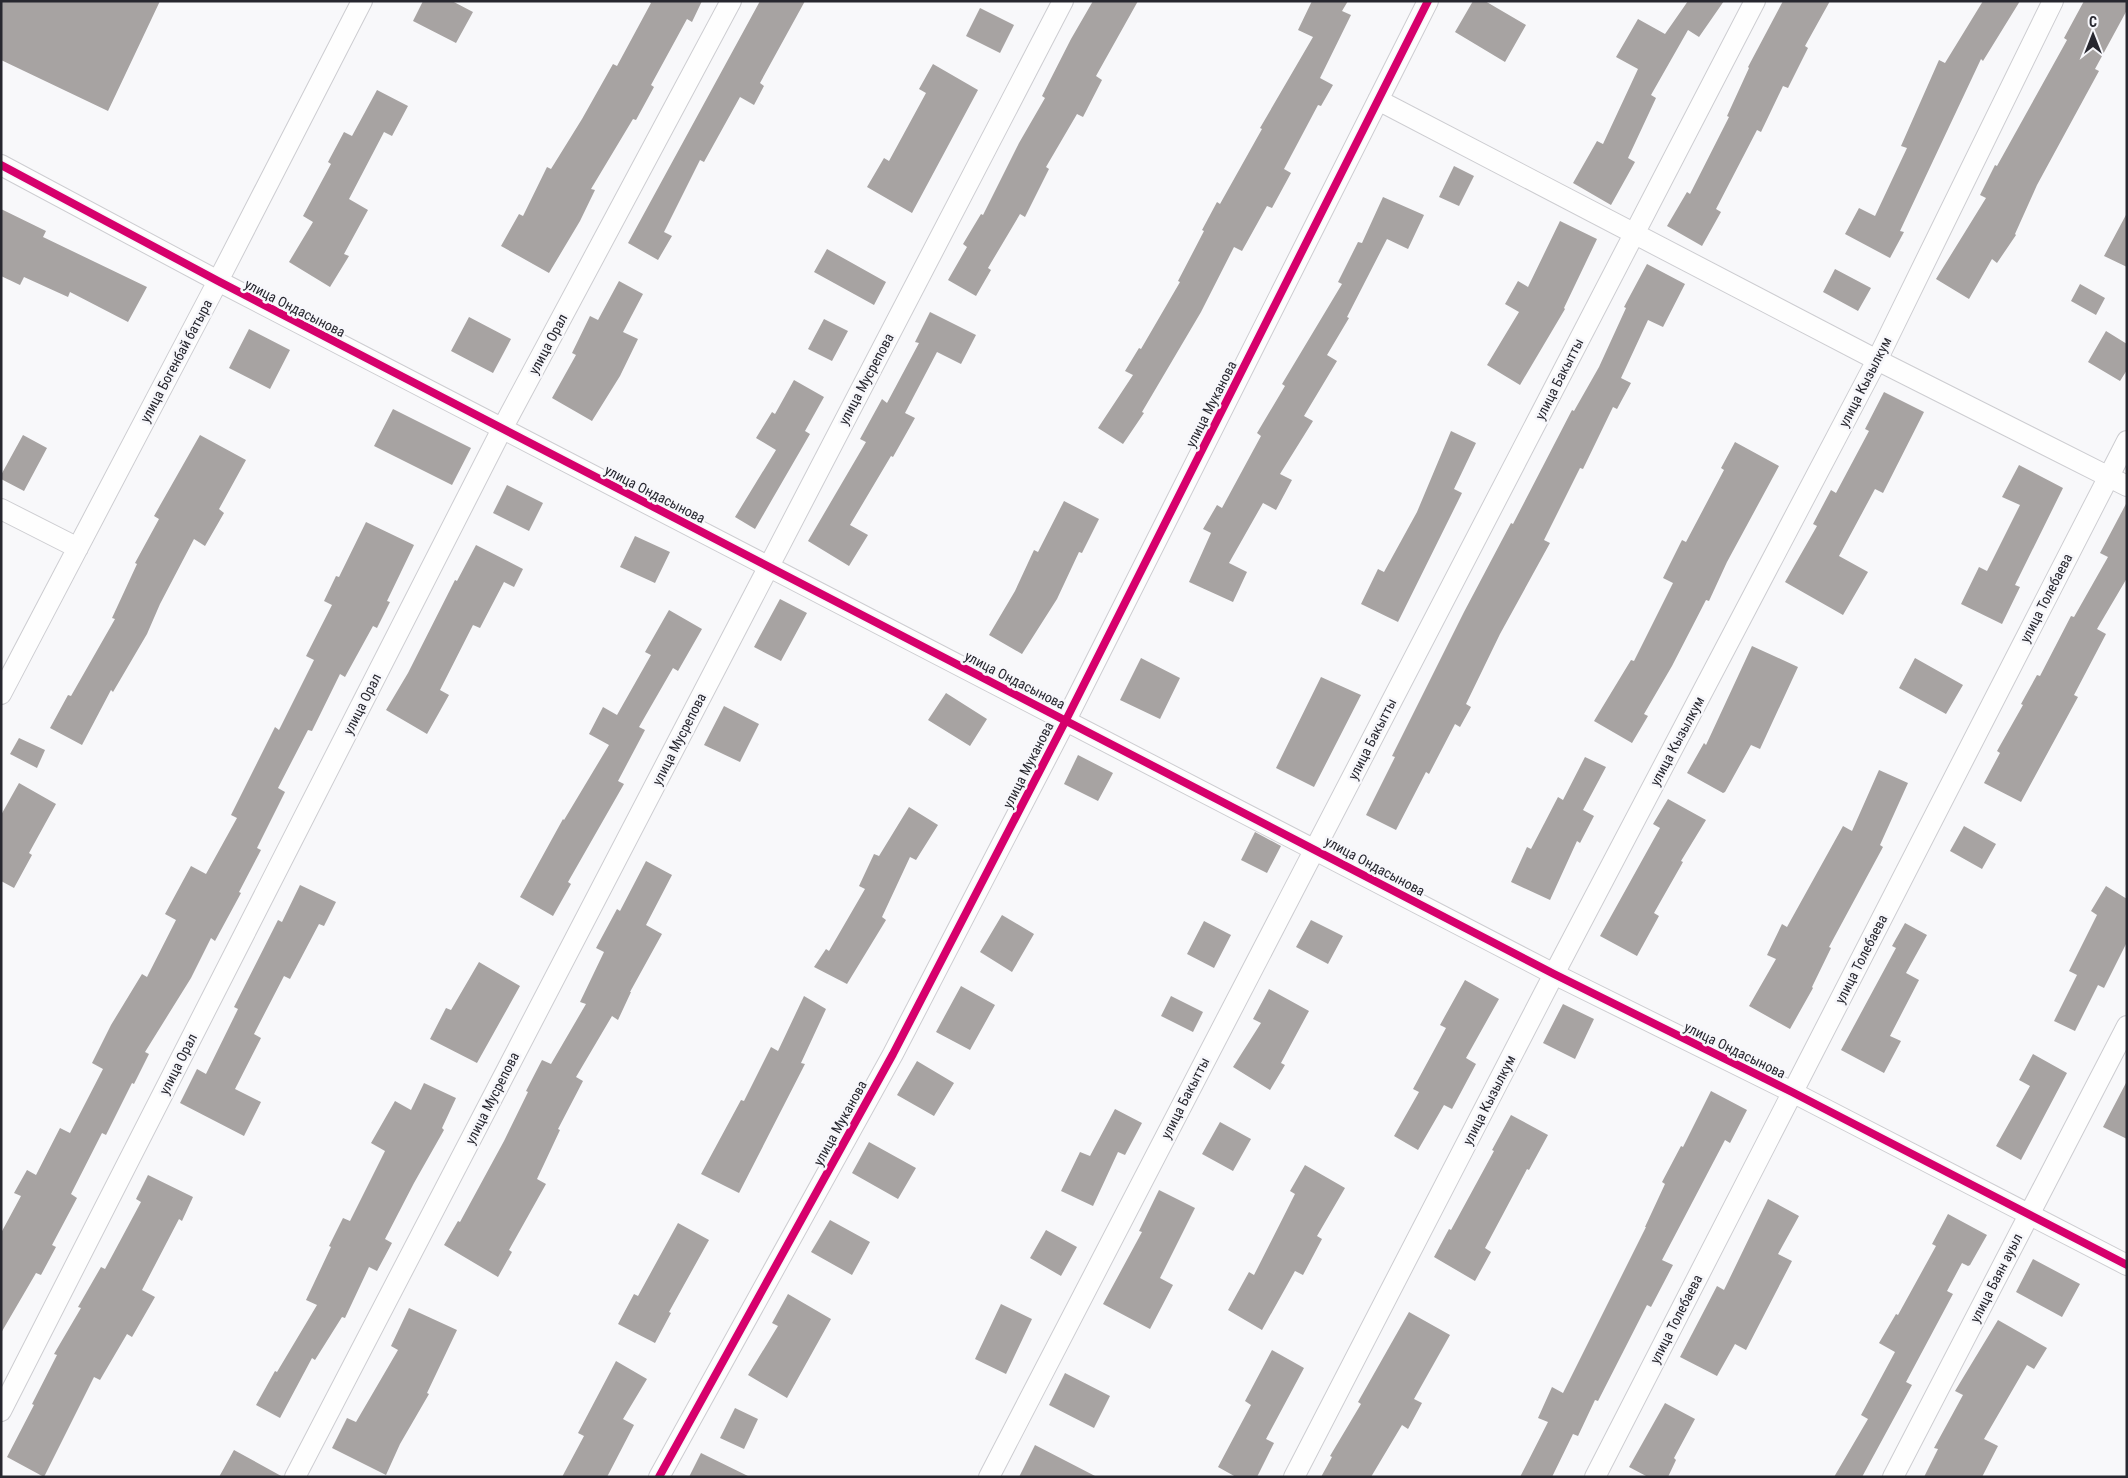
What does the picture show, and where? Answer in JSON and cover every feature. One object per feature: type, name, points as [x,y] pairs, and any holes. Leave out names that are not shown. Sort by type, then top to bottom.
[{"type":"street","name":"улица Богенбай батыра","points":[[1,694],[218,282],[362,1]]},
{"type":"street","name":"улица Орал","points":[[1,1410],[502,429],[731,1]]},
{"type":"street","name":"улица Мусрепова","points":[[295,1477],[1063,1]]},
{"type":"street","name":"улица Муканова","points":[[659,1477],[893,1054],[1066,720],[1428,1]]},
{"type":"street","name":"улица Бакытты","points":[[989,1477],[1755,1]]},
{"type":"street","name":"улица Кызылкум","points":[[1294,1477],[1554,974],[1876,360],[2053,1]]},
{"type":"street","points":[[1378,100],[1876,360],[2127,486]]},
{"type":"street","name":"улица Ондасынова","points":[[1,165],[218,282],[1554,974],[1792,1092],[2127,1265]]},
{"type":"street","name":"улица Толебаева","points":[[1595,1477],[2127,441]]},
{"type":"street","points":[[1,509],[78,548]]},
{"type":"street","name":"улица Баян ауыл","points":[[1894,1477],[2127,1026]]},
{"type":"building","points":[[1,1],[160,1],[108,111],[1,60]]},
{"type":"building","points":[[423,1],[452,1],[473,12],[456,43],[413,21]]},
{"type":"building","points":[[648,1],[702,1],[692,22],[687,19],[651,85],[654,87],[636,120],[633,119],[591,189],[595,190],[580,221],[549,273],[501,246],[519,214],[523,216],[547,167],[551,169],[613,64],[617,66],[651,3]]},
{"type":"building","points":[[760,1],[805,1],[760,83],[764,86],[754,105],[740,97],[704,162],[700,160],[664,232],[672,236],[658,260],[628,243]]},
{"type":"building","points":[[1093,1],[1138,1],[1096,76],[1102,80],[1083,117],[1077,114],[1046,167],[1049,169],[1025,217],[1020,214],[988,268],[991,270],[976,296],[948,280],[967,247],[963,244],[981,214],[983,215],[1019,143],[1045,98],[1042,96],[1071,39]]},
{"type":"building","points":[[1312,1],[1348,1],[1342,11],[1351,15],[1320,78],[1333,85],[1321,106],[1318,105],[1284,169],[1291,173],[1272,208],[1267,206],[1242,251],[1234,247],[1201,312],[1142,412],[1144,413],[1123,444],[1098,428],[1133,375],[1125,371],[1139,348],[1141,349],[1180,282],[1178,281],[1217,202],[1220,204],[1262,129],[1260,128],[1313,37],[1298,30]]},
{"type":"building","points":[[1473,1],[1485,1],[1526,25],[1505,62],[1455,32]]},
{"type":"building","points":[[1688,1],[1724,1],[1699,37],[1688,30],[1651,95],[1656,98],[1628,158],[1635,162],[1611,205],[1573,183],[1597,141],[1603,144],[1638,69],[1616,57],[1638,19],[1665,34]]},
{"type":"building","points":[[1783,1],[1830,1],[1805,46],[1808,48],[1788,88],[1783,86],[1761,132],[1757,130],[1716,209],[1721,212],[1702,246],[1667,226],[1687,192],[1690,194],[1729,117],[1727,116],[1748,67]]},
{"type":"building","points":[[1983,1],[2020,1],[1983,61],[1981,59],[1900,231],[1904,232],[1890,258],[1845,234],[1859,208],[1875,216],[1907,148],[1901,146],[1939,60],[1945,63]]},
{"type":"building","points":[[2084,1],[2127,1],[2127,10],[2095,69],[2099,71],[2037,185],[2016,235],[1997,263],[1992,259],[1969,299],[1936,279],[1986,198],[1980,195],[1995,165],[1997,166],[2067,40],[2064,38]]},
{"type":"building","points":[[980,8],[1014,25],[1000,53],[966,36]]},
{"type":"building","points":[[933,64],[978,90],[912,213],[867,187],[884,158],[889,161],[926,93],[919,89]]},
{"type":"building","points":[[377,90],[408,106],[392,136],[384,132],[349,199],[368,210],[344,254],[349,256],[330,287],[289,262],[313,222],[303,216],[331,164],[328,162],[344,132],[352,136]]},
{"type":"building","points":[[1454,166],[1474,176],[1459,206],[1439,197]]},
{"type":"building","points":[[1383,197],[1424,215],[1408,249],[1387,239],[1347,317],[1349,318],[1327,355],[1337,361],[1304,416],[1313,421],[1280,474],[1292,480],[1276,510],[1263,503],[1229,563],[1247,572],[1233,602],[1189,582],[1211,533],[1203,529],[1217,505],[1222,508],[1261,436],[1257,433],[1285,386],[1282,384],[1342,284],[1338,282],[1358,242],[1362,243]]},
{"type":"building","points":[[1,209],[46,231],[43,237],[147,287],[128,322],[70,292],[68,297],[24,277],[20,285],[1,276]]},
{"type":"building","points":[[2127,213],[2127,267],[2104,256]]},
{"type":"building","points":[[1560,221],[1597,239],[1565,309],[1520,385],[1487,365],[1519,312],[1505,304],[1518,281],[1528,287]]},
{"type":"building","points":[[827,249],[886,282],[874,305],[814,272]]},
{"type":"building","points":[[1647,264],[1685,284],[1663,327],[1648,320],[1621,378],[1631,383],[1617,409],[1613,407],[1583,469],[1580,468],[1544,540],[1550,543],[1500,634],[1466,704],[1471,707],[1460,727],[1455,724],[1429,774],[1426,772],[1396,830],[1366,815],[1395,757],[1392,756],[1511,523],[1513,524],[1572,410],[1574,411],[1599,367],[1626,308],[1624,307]]},
{"type":"building","points":[[1835,269],[1871,288],[1858,311],[1823,292]]},
{"type":"building","points":[[619,281],[643,294],[623,332],[638,339],[620,376],[592,421],[552,398],[576,355],[572,353],[590,316],[598,320]]},
{"type":"building","points":[[2080,284],[2105,298],[2096,315],[2071,301]]},
{"type":"building","points":[[930,312],[976,335],[961,364],[937,352],[905,413],[915,418],[850,525],[868,535],[849,566],[808,541],[866,442],[860,439],[882,399],[887,403],[919,343],[915,342]]},
{"type":"building","points":[[469,317],[511,339],[493,373],[451,351]]},
{"type":"building","points":[[824,319],[848,331],[832,361],[808,349]]},
{"type":"building","points":[[249,329],[290,350],[270,389],[229,368]]},
{"type":"building","points":[[2106,331],[2127,344],[2127,370],[2120,381],[2088,362]]},
{"type":"building","points":[[794,380],[824,397],[805,431],[810,434],[755,529],[735,517],[776,450],[756,438],[772,412],[775,414]]},
{"type":"building","points":[[1884,392],[1924,412],[1883,493],[1875,489],[1839,556],[1868,572],[1843,615],[1785,582],[1817,526],[1813,524],[1831,490],[1836,493],[1869,431],[1865,429]]},
{"type":"building","points":[[393,409],[471,448],[452,485],[374,446]]},
{"type":"building","points":[[1451,431],[1476,443],[1454,489],[1462,493],[1398,622],[1361,604],[1378,569],[1384,572],[1417,512]]},
{"type":"building","points":[[23,435],[47,448],[24,491],[1,479],[1,475]]},
{"type":"building","points":[[200,435],[246,460],[219,509],[224,513],[205,546],[194,539],[160,604],[147,634],[113,692],[111,690],[82,745],[50,728],[68,695],[71,696],[115,619],[112,618],[137,564],[135,563],[159,519],[154,516]]},
{"type":"building","points":[[1735,442],[1779,466],[1727,562],[1709,601],[1706,600],[1672,666],[1644,714],[1648,716],[1632,743],[1594,721],[1631,660],[1634,661],[1673,583],[1663,578],[1682,540],[1686,542],[1724,470],[1721,468]]},
{"type":"building","points":[[2019,465],[2063,488],[2015,585],[2020,587],[2002,624],[1961,604],[1979,567],[1987,571],[2020,505],[2002,497]]},
{"type":"building","points":[[507,485],[543,503],[529,531],[493,513]]},
{"type":"building","points":[[1064,501],[1099,519],[1082,553],[1079,552],[1057,599],[1022,654],[989,635],[1015,591],[1034,550],[1038,552]]},
{"type":"building","points":[[2127,502],[2127,578],[2097,629],[2106,634],[2074,695],[2078,697],[2021,802],[1984,783],[2000,753],[1997,751],[2023,705],[2021,704],[2037,675],[2040,676],[2071,616],[2074,617],[2108,557],[2100,553]]},
{"type":"building","points":[[366,522],[414,545],[387,601],[390,602],[377,628],[373,626],[345,677],[340,674],[312,731],[308,730],[278,788],[285,792],[257,848],[261,850],[239,892],[241,893],[215,941],[211,938],[191,978],[145,1052],[149,1054],[134,1084],[132,1083],[106,1135],[102,1133],[71,1194],[77,1198],[52,1245],[56,1247],[41,1275],[36,1273],[1,1333],[1,1233],[21,1196],[14,1193],[27,1170],[36,1175],[60,1128],[70,1133],[103,1069],[92,1063],[111,1025],[142,974],[147,977],[176,920],[165,914],[191,866],[206,874],[237,818],[231,815],[275,727],[279,730],[314,660],[306,656],[332,605],[324,601],[336,576],[339,577]]},
{"type":"building","points":[[635,536],[670,552],[655,583],[620,567]]},
{"type":"building","points":[[476,545],[523,569],[514,587],[504,582],[480,628],[473,625],[440,690],[449,695],[427,734],[386,710],[408,673],[455,580],[457,581]]},
{"type":"building","points":[[780,599],[807,613],[781,661],[754,647]]},
{"type":"building","points":[[669,610],[702,629],[678,671],[673,668],[639,727],[645,730],[618,781],[624,784],[568,882],[571,884],[553,916],[520,897],[563,819],[609,745],[589,734],[603,707],[617,715],[651,655],[645,652]]},
{"type":"building","points":[[1752,646],[1798,667],[1760,749],[1751,745],[1723,793],[1687,773],[1704,743],[1706,745]]},
{"type":"building","points":[[1141,658],[1180,678],[1160,719],[1120,700]]},
{"type":"building","points":[[1915,658],[1963,685],[1946,714],[1899,688]]},
{"type":"building","points":[[1321,677],[1361,695],[1314,787],[1276,768]]},
{"type":"building","points":[[946,693],[987,719],[970,746],[928,720]]},
{"type":"building","points":[[724,706],[759,724],[740,762],[704,745]]},
{"type":"building","points":[[19,738],[45,750],[37,768],[10,754]]},
{"type":"building","points":[[1078,755],[1113,773],[1098,801],[1064,784]]},
{"type":"building","points":[[1585,757],[1606,767],[1583,810],[1594,816],[1580,843],[1577,841],[1550,900],[1511,882],[1527,847],[1531,849],[1558,797],[1563,800]]},
{"type":"building","points":[[1879,770],[1908,783],[1880,845],[1883,847],[1829,947],[1831,948],[1813,988],[1790,1029],[1749,1006],[1776,959],[1767,955],[1782,924],[1787,927],[1843,826],[1852,831]]},
{"type":"building","points":[[19,783],[56,804],[29,853],[32,855],[14,888],[1,881],[1,815]]},
{"type":"building","points":[[1668,799],[1706,820],[1681,861],[1683,862],[1654,913],[1659,916],[1637,956],[1600,936],[1660,828],[1653,824]]},
{"type":"building","points":[[909,807],[938,825],[916,860],[910,857],[882,917],[886,920],[847,984],[814,967],[826,949],[829,951],[865,889],[859,886],[874,854],[879,856]]},
{"type":"building","points":[[1964,826],[1996,844],[1982,869],[1950,851]]},
{"type":"building","points":[[1255,832],[1281,846],[1267,873],[1241,860]]},
{"type":"building","points":[[646,861],[672,875],[646,925],[662,934],[630,992],[618,1020],[612,1016],[576,1077],[583,1081],[558,1129],[560,1130],[537,1179],[546,1184],[509,1250],[512,1252],[498,1277],[444,1245],[458,1221],[460,1222],[504,1141],[542,1060],[551,1064],[586,1004],[580,1002],[604,952],[596,948],[617,909],[620,911]]},
{"type":"building","points":[[300,885],[336,902],[324,926],[319,924],[290,979],[284,976],[254,1034],[261,1038],[235,1089],[261,1102],[244,1136],[180,1103],[197,1069],[206,1074],[238,1009],[234,1007],[278,920],[282,922]]},
{"type":"building","points":[[2106,886],[2127,899],[2127,942],[2104,988],[2098,985],[2075,1031],[2054,1021],[2077,975],[2069,971],[2097,915],[2091,911]]},
{"type":"building","points":[[1002,915],[1034,934],[1012,972],[980,952]]},
{"type":"building","points":[[1311,920],[1343,936],[1328,964],[1296,947]]},
{"type":"building","points":[[1204,921],[1231,935],[1214,968],[1187,954]]},
{"type":"building","points":[[1905,923],[1927,935],[1906,973],[1919,980],[1890,1036],[1901,1041],[1884,1073],[1841,1050],[1896,948],[1892,946]]},
{"type":"building","points":[[479,962],[520,986],[477,1063],[430,1039],[446,1008],[451,1010]]},
{"type":"building","points":[[1465,980],[1499,999],[1466,1058],[1476,1064],[1452,1109],[1444,1105],[1418,1150],[1394,1136],[1419,1092],[1413,1089],[1446,1028],[1440,1025]]},
{"type":"building","points":[[961,986],[995,1005],[970,1050],[936,1032]]},
{"type":"building","points":[[1269,989],[1309,1011],[1281,1063],[1285,1065],[1270,1090],[1233,1067],[1261,1023],[1253,1019]]},
{"type":"building","points":[[804,996],[826,1009],[801,1063],[805,1064],[739,1193],[701,1174],[741,1100],[744,1101],[771,1047],[778,1051]]},
{"type":"building","points":[[1171,996],[1203,1012],[1193,1032],[1161,1016]]},
{"type":"building","points":[[1563,1004],[1594,1019],[1575,1059],[1543,1043]]},
{"type":"building","points":[[2033,1054],[2067,1073],[2021,1160],[1996,1146],[2030,1086],[2019,1080]]},
{"type":"building","points":[[917,1061],[954,1083],[934,1116],[897,1095]]},
{"type":"building","points":[[2127,1081],[2127,1139],[2103,1127]]},
{"type":"building","points":[[424,1083],[456,1098],[442,1128],[444,1130],[385,1239],[392,1243],[377,1271],[369,1267],[345,1318],[342,1317],[315,1360],[312,1358],[280,1418],[256,1405],[317,1305],[306,1300],[331,1247],[329,1246],[343,1218],[350,1221],[385,1151],[371,1143],[395,1101],[411,1110]]},
{"type":"building","points":[[1711,1091],[1747,1110],[1730,1143],[1725,1140],[1662,1260],[1673,1265],[1651,1307],[1647,1305],[1598,1401],[1595,1400],[1578,1436],[1573,1434],[1552,1477],[1520,1477],[1548,1422],[1538,1418],[1552,1387],[1563,1393],[1646,1227],[1665,1184],[1662,1182],[1681,1146],[1683,1147]]},
{"type":"building","points":[[1115,1109],[1142,1123],[1125,1155],[1118,1152],[1093,1206],[1061,1191],[1080,1152],[1090,1156]]},
{"type":"building","points":[[1511,1115],[1548,1135],[1529,1170],[1527,1169],[1485,1248],[1491,1252],[1475,1281],[1434,1257],[1494,1151],[1492,1150]]},
{"type":"building","points":[[1220,1122],[1251,1139],[1233,1171],[1202,1154]]},
{"type":"building","points":[[869,1142],[916,1168],[898,1199],[852,1173]]},
{"type":"building","points":[[1305,1165],[1345,1188],[1317,1236],[1322,1239],[1303,1275],[1295,1271],[1262,1330],[1228,1310],[1249,1272],[1254,1275],[1295,1194],[1290,1191]]},
{"type":"building","points":[[148,1175],[193,1197],[182,1221],[179,1219],[142,1290],[155,1297],[132,1337],[127,1334],[100,1380],[94,1377],[44,1477],[7,1457],[57,1355],[54,1354],[81,1308],[78,1307],[101,1267],[105,1269],[141,1202],[136,1199]]},
{"type":"building","points":[[1159,1190],[1195,1208],[1160,1278],[1173,1285],[1150,1329],[1103,1304],[1142,1232],[1139,1231]]},
{"type":"building","points":[[1768,1199],[1799,1216],[1778,1254],[1792,1261],[1746,1350],[1735,1344],[1717,1376],[1680,1357],[1717,1286],[1724,1290]]},
{"type":"building","points":[[1948,1214],[1987,1235],[1970,1265],[1962,1263],[1947,1291],[1953,1294],[1906,1382],[1912,1385],[1862,1477],[1834,1477],[1868,1419],[1861,1415],[1895,1352],[1879,1343],[1896,1314],[1898,1315],[1936,1246],[1932,1244]]},
{"type":"building","points":[[830,1220],[870,1242],[852,1275],[811,1252]]},
{"type":"building","points":[[678,1223],[709,1240],[669,1312],[671,1313],[655,1343],[618,1324],[634,1294],[638,1296]]},
{"type":"building","points":[[1046,1230],[1077,1247],[1061,1276],[1030,1258]]},
{"type":"building","points":[[2033,1259],[2080,1284],[2062,1317],[2016,1292]]},
{"type":"building","points":[[788,1294],[831,1319],[787,1398],[748,1375],[778,1326],[772,1323]]},
{"type":"building","points":[[1001,1304],[1032,1319],[1006,1374],[975,1359]]},
{"type":"building","points":[[409,1308],[457,1330],[427,1393],[429,1394],[400,1444],[386,1475],[332,1448],[347,1418],[356,1422],[398,1350],[391,1346]]},
{"type":"building","points":[[1409,1312],[1450,1335],[1414,1399],[1422,1403],[1408,1429],[1402,1425],[1371,1477],[1321,1477],[1332,1457],[1330,1456],[1361,1404],[1358,1402]]},
{"type":"building","points":[[1998,1320],[2047,1348],[2034,1369],[2027,1365],[1984,1439],[1998,1446],[1982,1477],[1924,1477],[1938,1449],[1934,1448],[1963,1395],[1955,1391]]},
{"type":"building","points":[[1272,1350],[1304,1368],[1266,1439],[1274,1443],[1257,1477],[1236,1477],[1218,1467],[1251,1405],[1245,1401]]},
{"type":"building","points":[[616,1361],[647,1379],[623,1419],[634,1425],[607,1477],[562,1477],[584,1436],[578,1433]]},
{"type":"building","points":[[1065,1373],[1110,1396],[1094,1428],[1049,1405]]},
{"type":"building","points":[[1665,1403],[1695,1419],[1674,1458],[1676,1460],[1668,1477],[1648,1477],[1629,1467]]},
{"type":"building","points":[[735,1408],[758,1419],[744,1449],[720,1438]]},
{"type":"building","points":[[1035,1445],[1097,1477],[1019,1477]]},
{"type":"building","points":[[234,1450],[283,1477],[219,1477]]},
{"type":"building","points":[[701,1453],[750,1477],[689,1477]]},
{"type":"cycle path","points":[[659,1477],[893,1054],[1066,720],[1428,1]]},
{"type":"cycle path","points":[[1,165],[218,281],[1554,974],[1792,1092],[2127,1265]]}]
